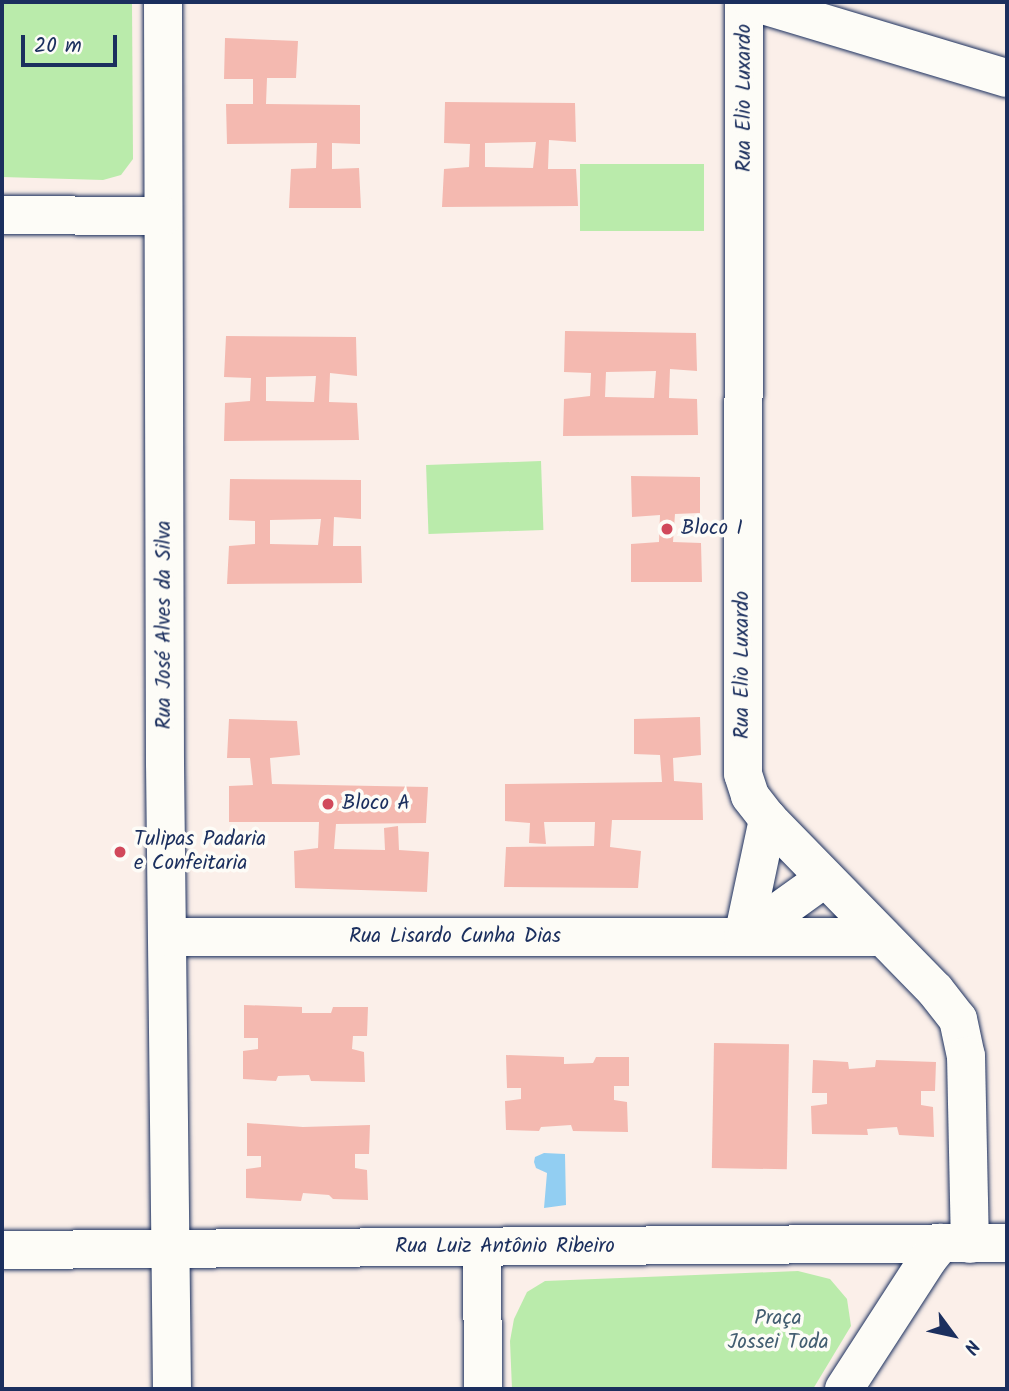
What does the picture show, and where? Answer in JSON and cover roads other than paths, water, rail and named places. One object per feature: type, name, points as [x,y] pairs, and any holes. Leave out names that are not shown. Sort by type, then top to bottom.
[{"type":"street","name":"Rua José Alves da Silva","points":[[163,2],[172,1389]]},
{"type":"street","name":"Rua Elio Luxardo","points":[[744,2],[743,774],[750,796],[768,819],[946,1002],[958,1018],[963,1036],[973,1244]]},
{"type":"street","points":[[753,2],[1007,78]]},
{"type":"street","points":[[2,215],[163,216]]},
{"type":"street","points":[[743,937],[768,819]]},
{"type":"street","points":[[743,937],[825,878]]},
{"type":"street","name":"Rua Lisardo Cunha Dias","points":[[167,937],[881,937]]},
{"type":"street","points":[[861,1244],[872,1248],[883,1268],[891,1288],[891,1316]]},
{"type":"street","points":[[844,1389],[891,1316],[973,1244]]},
{"type":"street","name":"Rua Luiz Antônio Ribeiro","points":[[2,1250],[973,1244]]},
{"type":"street","points":[[482,1247],[483,1389]]},
{"type":"water","points":[[544,1153],[565,1154],[566,1205],[544,1208],[547,1173],[536,1168],[534,1162],[535,1157]]},
{"type":"place","name":"Bloco I","points":[[667,529]]},
{"type":"place","name":"Bloco A","points":[[328,804]]},
{"type":"place","name":"Tulipas Padaria e Confeitaria","points":[[120,852]]},
{"type":"park label","name":"Praça Jossei Toda","points":[[778,1331]]}]
